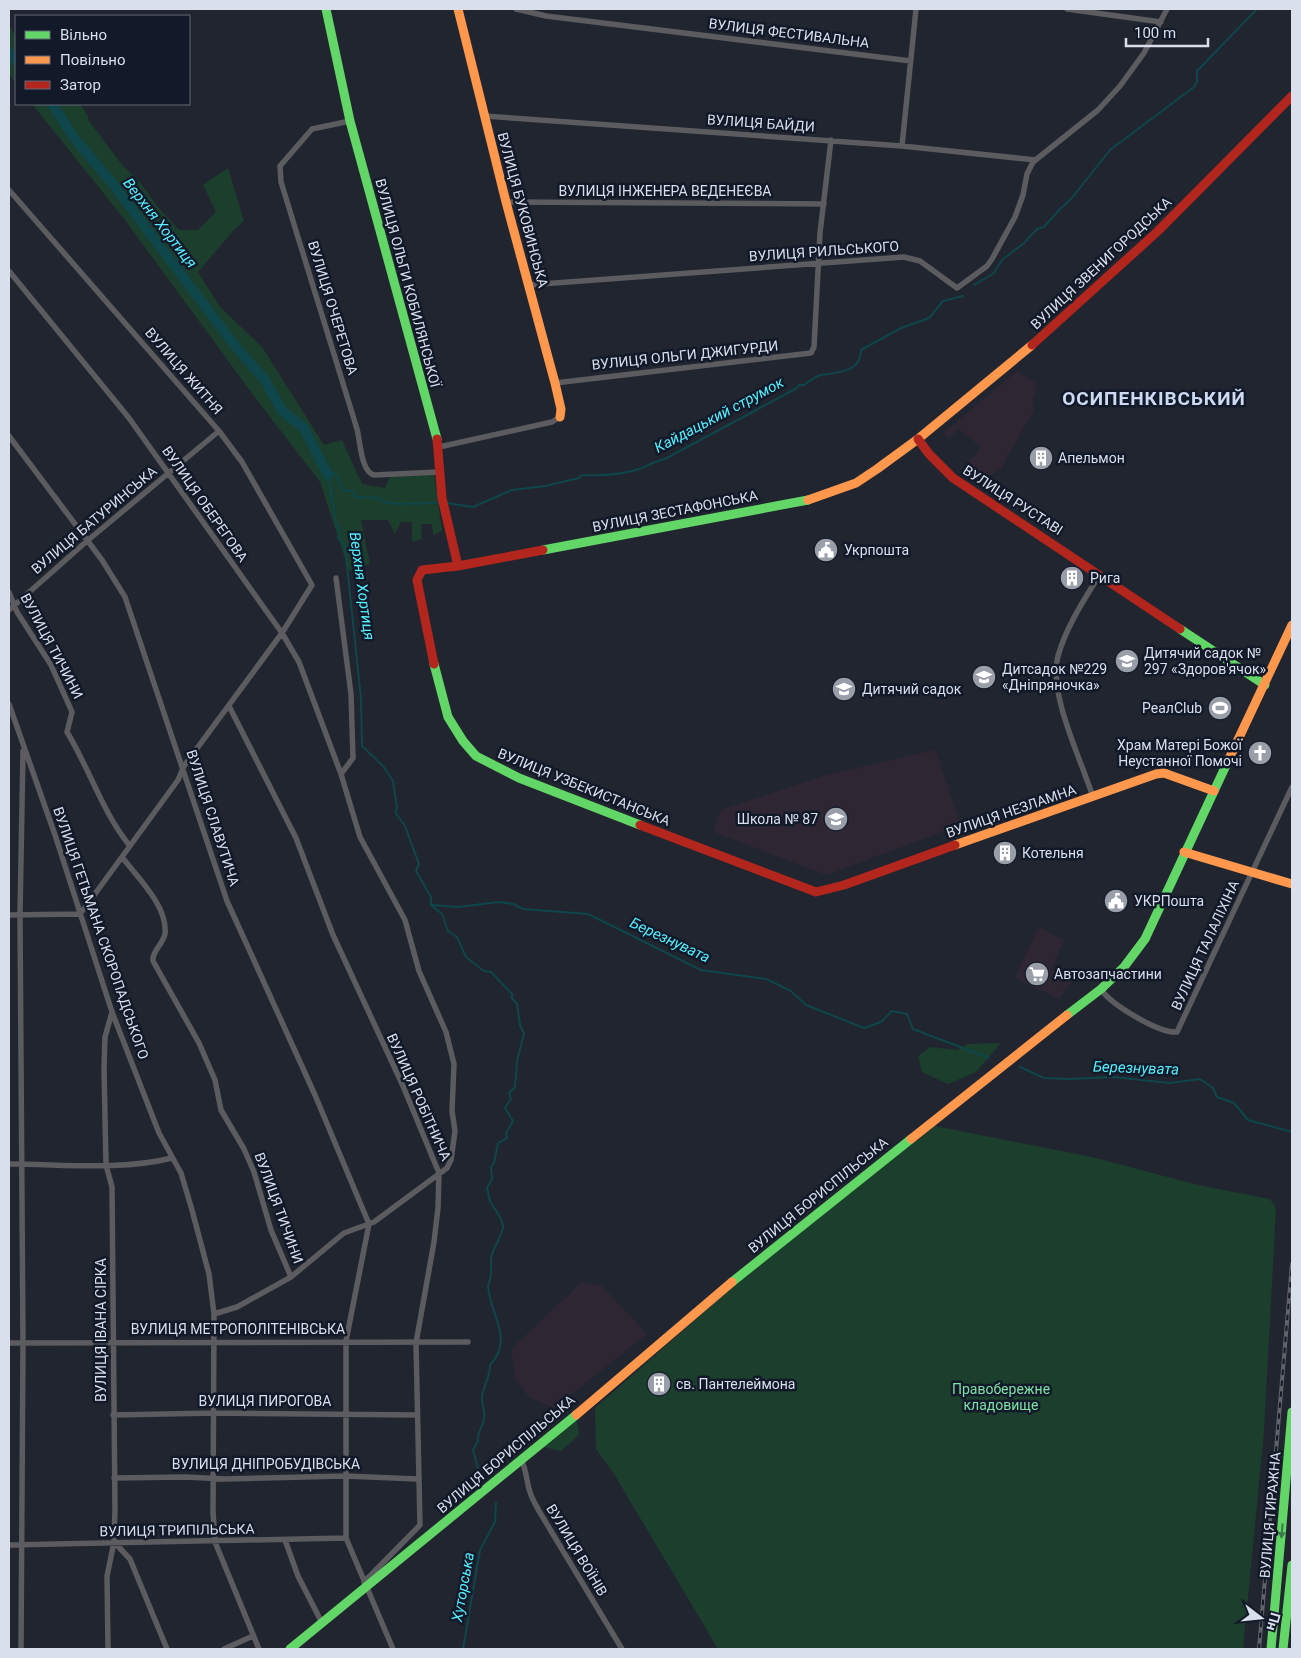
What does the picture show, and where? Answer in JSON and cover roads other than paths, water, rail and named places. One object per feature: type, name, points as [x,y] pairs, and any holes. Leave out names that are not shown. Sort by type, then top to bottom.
[{"type":"street","name":"ВУЛИЦЯ ОЛЬГИ КОБИЛЯНСЬКОЇ","points":[[326,9],[350,121],[439,447],[442,498],[458,566]]},
{"type":"street","name":"ВУЛИЦЯ БУКОВИНСЬКА","points":[[458,9],[506,202],[555,383],[561,409],[560,417]]},
{"type":"street","name":"ВУЛИЦЯ ФЕСТИВАЛЬНА","points":[[516,9],[546,16],[910,61]]},
{"type":"street","points":[[902,146],[916,9]]},
{"type":"street","points":[[1067,9],[1114,12],[1161,22]]},
{"type":"street","points":[[1036,160],[1098,110],[1112,95],[1132,70],[1167,9]]},
{"type":"street","name":"ВУЛИЦЯ ЗВЕНИГОРОДСЬКА","points":[[918,439],[1059,323],[1158,231],[1292,96]]},
{"type":"street","name":"ВУЛИЦЯ БАЙДИ","points":[[484,116],[831,140],[1036,160]]},
{"type":"street","name":"ВУЛИЦЯ ОЧЕРЕТОВА","points":[[350,121],[312,129],[280,166],[281,182],[368,472],[374,475],[440,472]]},
{"type":"street","points":[[820,262],[831,140]]},
{"type":"street","name":"ВУЛИЦЯ РИЛЬСЬКОГО","points":[[528,286],[820,262],[909,258],[923,263],[957,288],[987,266],[992,259],[1015,217],[1023,195],[1027,174],[1036,160]]},
{"type":"street","name":"ВУЛИЦЯ ЖИТНЯ","points":[[9,190],[219,431],[242,462],[289,547],[312,582],[312,588],[282,633]]},
{"type":"street","name":"ВУЛИЦЯ ІНЖЕНЕРА ВЕДЕНЕЄВА","points":[[506,202],[824,204]]},
{"type":"street","name":"ВУЛИЦЯ ОЛЬГИ ДЖИГУРДИ","points":[[555,383],[811,353],[814,347],[820,262]]},
{"type":"street","name":"ВУЛИЦЯ ОБЕРЕГОВА","points":[[9,271],[129,418],[282,633],[299,662],[341,774]]},
{"type":"street","points":[[439,447],[552,422],[560,417]]},
{"type":"street","name":"ВУЛИЦЯ БАТУРИНСЬКА","points":[[9,610],[87,541],[219,431]]},
{"type":"street","name":"ВУЛИЦЯ СЛАВУТИЧА","points":[[9,436],[115,578],[125,597],[184,766],[227,901],[319,1104],[369,1224]]},
{"type":"street","name":"ВУЛИЦЯ ЗЕСТАФОНСЬКА","points":[[422,570],[458,566],[810,500],[856,483],[918,439]]},
{"type":"street","name":"ВУЛИЦЯ РУСТАВІ","points":[[918,439],[928,454],[954,478],[1265,685]]},
{"type":"street","name":"ВУЛИЦЯ УЗБЕКИСТАНСЬКА","points":[[422,570],[417,580],[442,702],[455,730],[476,756],[519,778],[816,892]]},
{"type":"street","points":[[1093,796],[1063,711],[1056,678],[1058,657],[1065,636],[1100,574]]},
{"type":"street","points":[[336,578],[351,694],[353,758],[341,774]]},
{"type":"street","name":"ВУЛИЦЯ ТИЧИНИ","points":[[9,592],[20,618],[51,665],[72,712],[67,732],[78,751],[104,810],[129,845]]},
{"type":"street","name":"ВУЛИЦЯ БОРИСПІЛЬСЬКА","points":[[290,1649],[520,1460],[778,1243],[1124,968],[1145,940],[1184,852],[1292,625]]},
{"type":"street","points":[[9,915],[79,914],[178,780],[184,766],[282,633]]},
{"type":"street","name":"ВУЛИЦЯ ГЕТЬМАНА СКОРОПАДСЬКОГО","points":[[9,704],[55,835],[112,1012],[159,1133],[181,1173],[209,1274],[214,1314],[215,1413],[213,1478],[215,1542]]},
{"type":"street","name":"ВУЛИЦЯ РОБІТНИЧА","points":[[229,706],[305,858],[329,927],[406,1094],[439,1173],[447,1168],[451,1160],[455,1131],[452,1111],[454,1064],[448,1040],[419,970],[405,920],[360,837],[341,774]]},
{"type":"street","points":[[21,1649],[23,1343],[20,915],[23,747]]},
{"type":"street","name":"ВУЛИЦЯ НЕЗЛАМНА","points":[[816,892],[844,885],[1164,772],[1214,791]]},
{"type":"street","name":"ВУЛИЦЯ ТАЛАЛІХІНА","points":[[1101,988],[1113,1002],[1132,1013],[1164,1029],[1177,1032],[1292,787]]},
{"type":"street","points":[[1184,852],[1292,884]]},
{"type":"street","name":"ВУЛИЦЯ ТИЧИНИ","points":[[122,857],[157,905],[164,919],[164,940],[154,954],[154,961],[199,1043],[215,1080],[221,1110],[244,1149],[254,1172],[271,1230],[291,1277]]},
{"type":"street","name":"ВУЛИЦЯ ІВАНА СІРКА","points":[[108,1649],[107,1576],[114,1542],[114,1478],[112,1187],[106,1165],[105,1037],[112,1012]]},
{"type":"street","points":[[9,1164],[106,1165],[157,1162],[172,1158]]},
{"type":"street","points":[[214,1314],[237,1306],[291,1277],[344,1233],[369,1224],[439,1173]]},
{"type":"street","points":[[366,1585],[420,1525],[417,1479],[416,1343],[435,1233],[439,1173]]},
{"type":"street","points":[[369,1224],[346,1341],[346,1538],[393,1649]]},
{"type":"street","name":"ВУЛИЦЯ МЕТРОПОЛІТЕНІВСЬКА","points":[[9,1343],[214,1341],[468,1342]]},
{"type":"street","name":"ВУЛИЦЯ ТИРАЖНА","points":[[1271,1649],[1289,1496],[1292,1412]]},
{"type":"street","name":"ВУЛИЦЯ ПИРОГОВА","points":[[113,1415],[215,1413],[417,1415]]},
{"type":"street","name":"ВУЛИЦЯ ВОЇНІВ","points":[[520,1460],[526,1468],[526,1478],[530,1493],[539,1511],[622,1649]]},
{"type":"street","name":"ВУЛИЦЯ ДНІПРОБУДІВСЬКА","points":[[114,1478],[345,1476],[417,1479]]},
{"type":"street","name":"ВУЛИЦЯ ТРИПІЛЬСЬКА","points":[[9,1545],[346,1538]]},
{"type":"street","points":[[285,1540],[298,1576],[322,1623]]},
{"type":"street","points":[[114,1542],[130,1559],[167,1649]]},
{"type":"street","points":[[215,1542],[258,1649]]},
{"type":"street","name":"ВУЛИЦЯ ТИРАЖНА","points":[[1283,1649],[1292,1565]]},
{"type":"street","points":[[224,1649],[253,1636]]},
{"type":"waterway","name":"Кайдацький струмок","points":[[974,285],[994,273],[1002,260],[1024,243],[1037,229],[1044,227],[1071,199],[1110,150],[1194,87],[1197,82],[1197,71],[1257,9]]},
{"type":"waterway","name":"Верхня Хортиця","points":[[9,52],[15,60]]},
{"type":"waterway","name":"Верхня Хортиця","points":[[53,105],[75,139],[112,183],[236,347],[265,380],[282,411],[303,427],[328,475]]},
{"type":"waterway","name":"Кайдацький струмок","points":[[447,503],[473,507],[512,490],[545,486],[579,478],[582,475],[620,474],[665,459],[797,388],[799,385],[804,385],[819,376],[841,372],[853,367],[860,358],[861,350],[901,328],[929,318],[943,301],[963,296]]},
{"type":"waterway","name":"Кайдацький струмок","points":[[327,472],[335,473],[343,490],[351,491],[356,497],[378,498],[385,502],[398,504],[440,503]]},
{"type":"waterway","name":"Верхня Хортиця","points":[[328,475],[336,522],[340,532],[338,538],[345,546],[361,699],[362,746],[384,767],[393,781],[397,808],[395,812],[405,826],[419,864],[416,871],[431,897],[431,905]]},
{"type":"waterway","name":"Березнувата","points":[[432,905],[458,907],[499,902],[513,904],[523,909],[588,914],[701,970],[766,979],[791,991],[806,1005],[864,1028],[881,1022],[892,1011],[907,1014],[913,1029],[989,1058]]},
{"type":"waterway","name":"Хуторська","points":[[431,905],[442,914],[448,931],[457,937],[466,957],[484,971],[491,972],[512,994],[512,998],[517,1004],[520,1025],[524,1034],[517,1061],[515,1087],[509,1093],[511,1099],[505,1108],[513,1121],[506,1133],[507,1138],[498,1143],[494,1163],[491,1167],[492,1179],[487,1188],[490,1201],[503,1226],[492,1254],[491,1278],[488,1285],[489,1296],[501,1335],[497,1355],[490,1365],[483,1392],[484,1419],[478,1441],[473,1450],[480,1475]]},
{"type":"waterway","name":"Березнувата","points":[[1020,1067],[1044,1078],[1113,1077],[1170,1083],[1200,1079],[1213,1088],[1217,1097],[1234,1103],[1248,1120],[1292,1132]]},
{"type":"waterway","name":"Хуторська","points":[[463,1649],[480,1550],[495,1522],[496,1503]]},
{"type":"railway","points":[[1259,1649],[1292,1264]]},
{"type":"place","name":"Апельмон","points":[[1041,458]]},
{"type":"place","name":"Укрпошта","points":[[826,550]]},
{"type":"place","name":"Рига","points":[[1072,578]]},
{"type":"place","name":"Дитячий садок № 297 «Здоров'ячок»","points":[[1127,661]]},
{"type":"place","name":"Дитсадок №229 «Дніпряночка»","points":[[984,677]]},
{"type":"place","name":"Дитячий садок","points":[[844,689]]},
{"type":"place","name":"РеалClub","points":[[1220,708]]},
{"type":"place","name":"Храм Матері Божої Неустанної Помочі","points":[[1260,753]]},
{"type":"place","name":"Школа № 87","points":[[836,819]]},
{"type":"place","name":"Котельня","points":[[1005,853]]},
{"type":"place","name":"УКРПошта","points":[[1116,901]]},
{"type":"place","name":"Автозапчастини","points":[[1037,974]]},
{"type":"place","name":"св. Пантелеймона","points":[[659,1384]]},
{"type":"district","name":"ОСИПЕНКІВСЬКИЙ","points":[[1154,398]]},
{"type":"park label","name":"Правобережне кладовище","points":[[1001,1398]]}]
